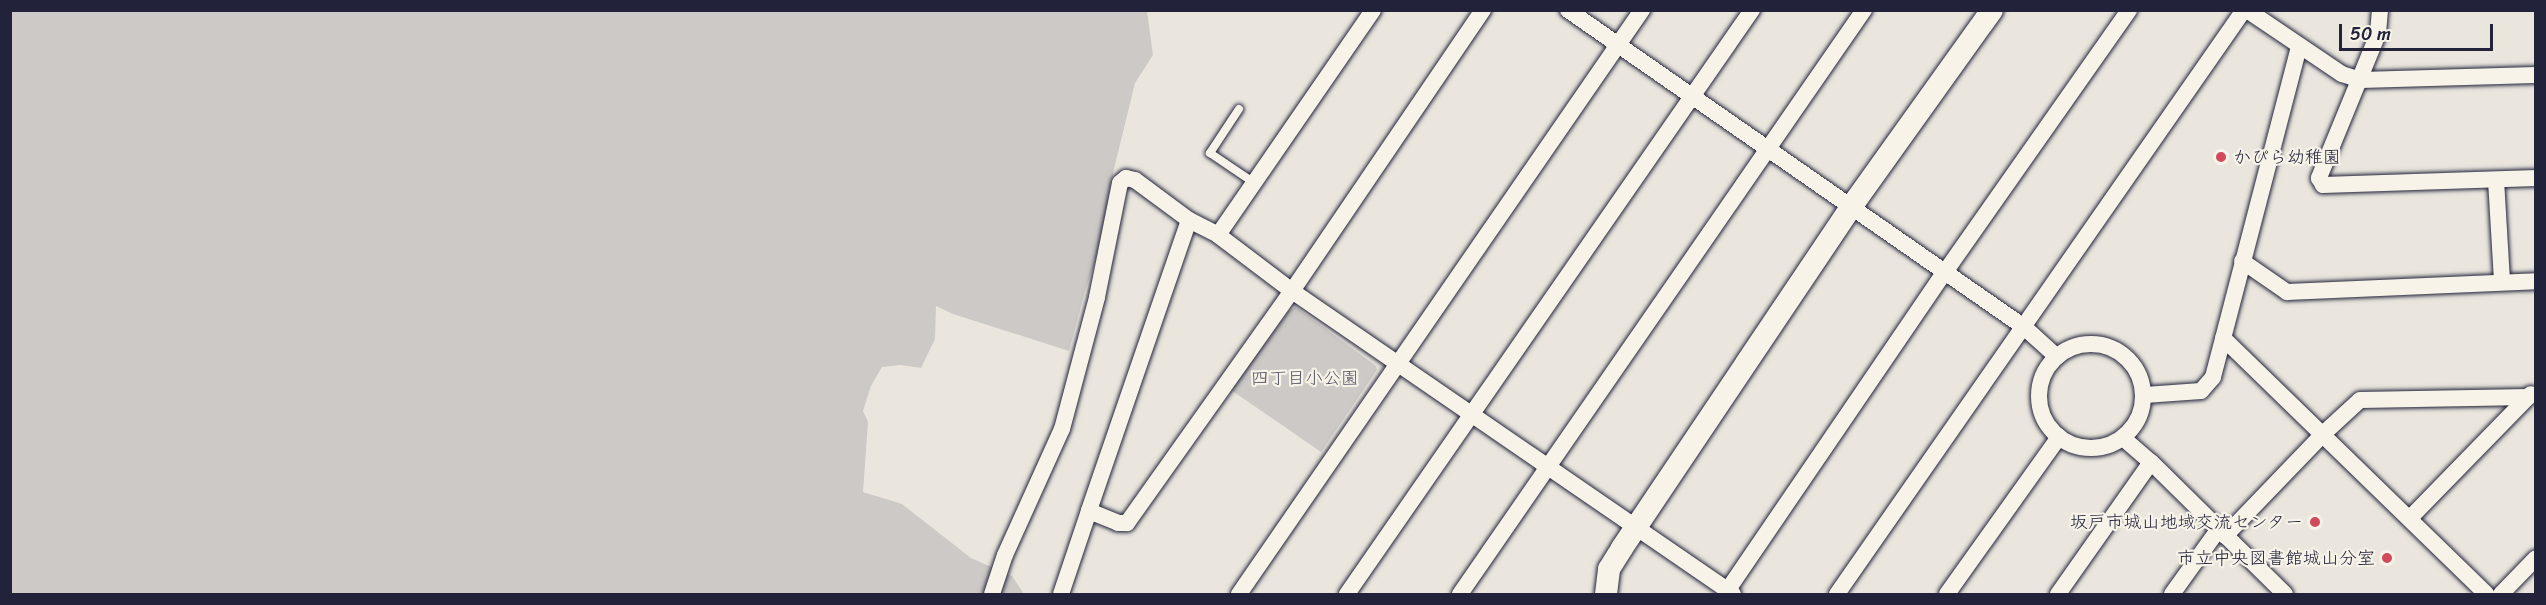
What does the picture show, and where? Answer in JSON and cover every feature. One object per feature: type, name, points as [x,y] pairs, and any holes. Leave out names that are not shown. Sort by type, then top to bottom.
[{"type":"street","points":[[1218,235],[1252,182],[1373,10]]},
{"type":"street","points":[[1089,511],[1118,524],[1127,523],[1292,291],[1483,10]]},
{"type":"street","points":[[1568,10],[2024,327],[2056,356]]},
{"type":"street","points":[[1239,594],[1642,10]]},
{"type":"street","points":[[1347,594],[1752,10]]},
{"type":"street","points":[[1460,594],[1864,10]]},
{"type":"street","points":[[1606,594],[1609,569],[1634,529],[1851,207],[1992,10]]},
{"type":"street","points":[[992,594],[1005,555],[1062,429],[1097,297],[1120,183],[1126,178],[1135,180],[1189,220],[1218,235],[1292,291],[1634,529],[1730,593],[1945,272],[2129,10]]},
{"type":"street","points":[[1837,594],[2246,10],[2342,74],[2360,80],[2535,75]]},
{"type":"street","points":[[2380,10],[2378,34],[2319,178],[2323,185],[2535,178]]},
{"type":"street","points":[[2145,395],[2201,391],[2213,377],[2299,46]]},
{"type":"street","points":[[2496,180],[2502,281]]},
{"type":"street","points":[[1061,594],[1189,220]]},
{"type":"street","points":[[2242,261],[2287,292],[2535,281]]},
{"type":"street","points":[[2223,338],[2486,594]]},
{"type":"street","points":[[2094,343],[2110,347],[2124,355],[2135,366],[2145,395],[2140,416],[2123,438],[2108,446],[2091,448],[2074,445],[2059,437],[2046,421],[2039,402],[2044,372],[2056,356],[2078,345],[2094,343]]},
{"type":"street","points":[[2172,594],[2221,533],[2354,404],[2367,399],[2532,393]]},
{"type":"street","points":[[2410,518],[2532,393]]},
{"type":"street","points":[[1947,594],[2059,437]]},
{"type":"street","points":[[2123,438],[2151,462],[2285,594]]},
{"type":"street","points":[[2058,594],[2151,462]]},
{"type":"street","points":[[2501,594],[2535,558]]},
{"type":"lane","points":[[1239,110],[1210,153],[1252,182]]},
{"type":"green space","points":[[10,11],[1147,11],[1153,55],[1135,83],[1113,173],[1103,237],[1085,291],[1069,351],[953,314],[936,306],[935,339],[921,368],[901,365],[882,367],[871,386],[863,411],[868,422],[863,492],[902,504],[971,558],[1012,576],[1024,594],[11,594]]},
{"type":"green space","name":"四丁目小公園","points":[[1296,307],[1376,366],[1377,370],[1321,452],[1231,390],[1289,311]]},
{"type":"place","name":"かぴら幼稚園","points":[[2221,157]]},
{"type":"place","name":"坂戸市城山地域交流センター","points":[[2315,522]]},
{"type":"place","name":"市立中央図書館城山分室","points":[[2387,558]]}]
